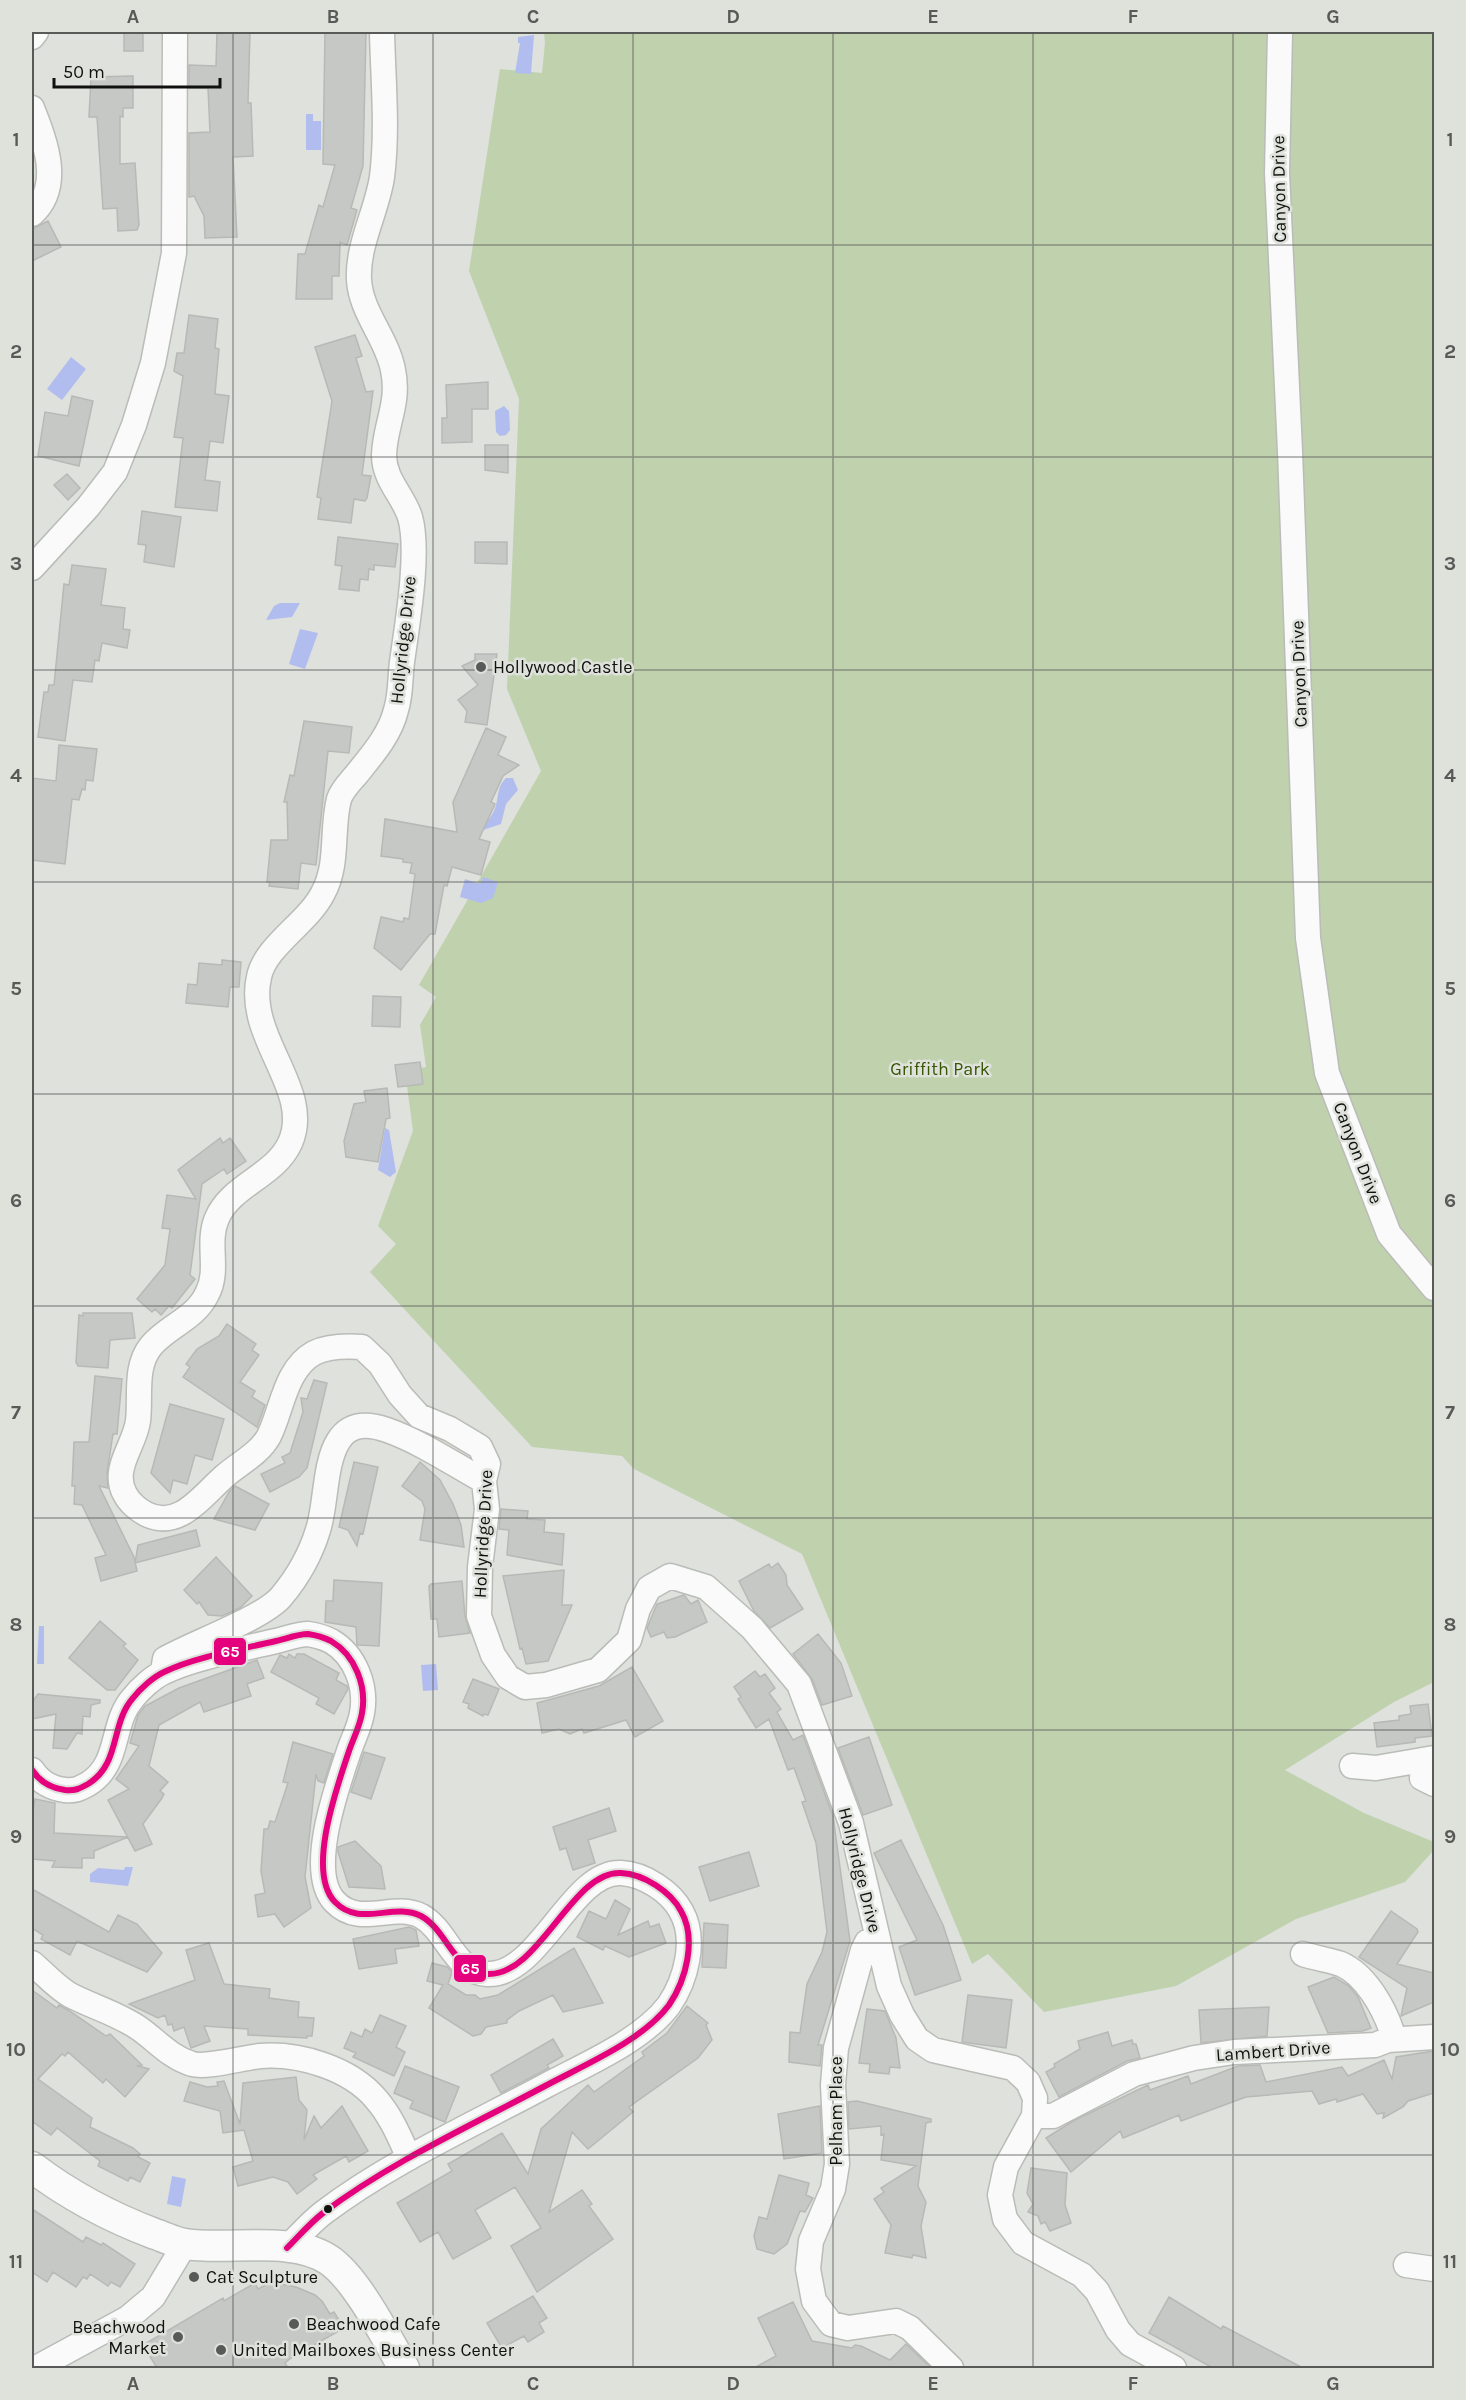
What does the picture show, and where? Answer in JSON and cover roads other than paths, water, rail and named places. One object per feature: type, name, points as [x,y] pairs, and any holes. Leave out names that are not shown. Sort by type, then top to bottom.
[{"type":"street","points":[[32,37],[36,32]]},
{"type":"street","points":[[32,568],[88,507],[115,472],[134,425],[153,363],[174,253],[175,32]]},
{"type":"street","name":"Hollyridge Drive","points":[[382,32],[384,149],[381,181],[365,238],[358,276],[363,303],[392,362],[397,392],[384,453],[387,474],[410,517],[413,545],[396,710],[382,742],[340,795],[334,857],[325,892],[301,924],[267,958],[259,977],[258,1008],[262,1030],[290,1091],[296,1114],[292,1139],[280,1160],[231,1198],[216,1219],[213,1240],[214,1275],[209,1292],[196,1311],[152,1346],[141,1362],[138,1427],[124,1455],[121,1472],[123,1492],[138,1510],[165,1519],[186,1512],[268,1439],[275,1414],[296,1370],[314,1353],[341,1346],[362,1347],[380,1364],[400,1395],[419,1416],[480,1447],[488,1464],[484,1481],[487,1509],[480,1567],[479,1616],[493,1655],[508,1677],[525,1687],[546,1685],[598,1670],[629,1640],[638,1609],[648,1588],[670,1576],[705,1587],[752,1628],[800,1684],[851,1823],[889,1986],[902,2015],[917,2039],[933,2050],[1013,2068],[1028,2082],[1035,2098],[1035,2116]]},
{"type":"street","name":"Canyon Drive","points":[[1280,32],[1277,173],[1308,938],[1327,1073],[1389,1234],[1434,1288]]},
{"type":"street","points":[[32,108],[40,131],[51,183],[45,198],[32,214]]},
{"type":"street","points":[[163,1672],[165,1659],[191,1644],[252,1617],[280,1599],[298,1575],[319,1529],[330,1455],[345,1434],[359,1426],[386,1430],[484,1481]]},
{"type":"street","points":[[32,1770],[40,1781],[58,1789],[75,1791],[95,1780],[110,1761],[121,1721],[130,1701],[163,1672],[235,1650],[306,1634],[328,1639],[345,1651],[358,1672],[364,1697],[362,1716],[337,1790],[322,1858],[324,1880],[333,1900],[346,1911],[364,1916],[400,1911],[413,1913],[438,1927],[467,1967],[486,1974],[506,1971],[524,1958],[584,1892],[599,1879],[619,1872],[655,1885],[671,1896],[684,1915],[688,1939],[685,1975],[668,2005],[647,2026],[609,2051],[409,2158],[322,2214],[287,2248]]},
{"type":"street","points":[[1352,1766],[1376,1767],[1433,1758]]},
{"type":"street","points":[[1433,1758],[1423,1768],[1422,1778],[1434,1784]]},
{"type":"street","name":"Pelham Place","points":[[876,1937],[867,1942],[863,1950],[836,2048],[833,2085],[837,2164],[833,2189],[810,2241],[808,2269],[814,2301],[831,2324],[848,2328],[896,2322],[910,2328],[951,2368]]},
{"type":"street","points":[[1303,1954],[1343,1965],[1365,1984],[1385,2012],[1392,2032],[1388,2040]]},
{"type":"street","points":[[32,1963],[68,1994],[125,2020],[139,2028],[171,2055],[195,2065],[262,2056],[304,2060],[335,2070],[359,2083],[376,2098],[392,2123],[409,2158]]},
{"type":"street","name":"Lambert Drive","points":[[1035,2116],[1053,2116],[1134,2074],[1194,2058],[1234,2052],[1375,2045],[1388,2040],[1434,2037]]},
{"type":"street","points":[[1035,2116],[1006,2167],[1000,2195],[1005,2219],[1023,2243],[1082,2275],[1097,2291],[1118,2330],[1130,2344],[1174,2368]]},
{"type":"street","points":[[32,2167],[61,2189],[118,2221],[185,2244],[287,2248],[313,2253],[330,2261],[350,2283],[376,2319],[404,2368]]},
{"type":"street","points":[[36,2368],[128,2318],[153,2297],[185,2244]]},
{"type":"street","points":[[1406,2265],[1434,2269]]},
{"type":"water","points":[[534,35],[531,74],[515,73],[520,43],[518,43],[518,37]]},
{"type":"water","points":[[306,114],[313,114],[313,121],[321,121],[321,150],[306,150]]},
{"type":"water","points":[[71,357],[86,369],[62,400],[47,389]]},
{"type":"water","points":[[504,406],[509,411],[510,430],[506,435],[500,436],[496,432],[495,411]]},
{"type":"water","points":[[280,603],[300,603],[292,617],[266,620],[274,606]]},
{"type":"water","points":[[300,629],[318,633],[305,669],[289,664]]},
{"type":"water","points":[[506,778],[513,778],[518,790],[506,804],[501,824],[477,832],[493,813],[500,788]]},
{"type":"water","points":[[483,877],[498,882],[493,898],[481,903],[460,897],[465,879],[480,884]]},
{"type":"water","points":[[385,1128],[389,1130],[396,1172],[390,1177],[378,1170]]},
{"type":"water","points":[[39,1626],[44,1626],[44,1664],[37,1664]]},
{"type":"water","points":[[436,1664],[438,1690],[423,1691],[421,1665]]},
{"type":"water","points":[[125,1867],[133,1867],[128,1886],[90,1882],[90,1874],[98,1868],[124,1870]]},
{"type":"water","points":[[172,2176],[186,2179],[181,2207],[167,2204]]},
{"type":"place","name":"Hollywood Castle","points":[[481,667]]},
{"type":"place","name":"Cat Sculpture","points":[[194,2277]]},
{"type":"place","name":"Beachwood Cafe","points":[[294,2324]]},
{"type":"place","name":"Beachwood Market","points":[[178,2337]]},
{"type":"place","name":"United Mailboxes Business Center","points":[[221,2350]]},
{"type":"park label","name":"Griffith Park","points":[[940,1069]]}]
